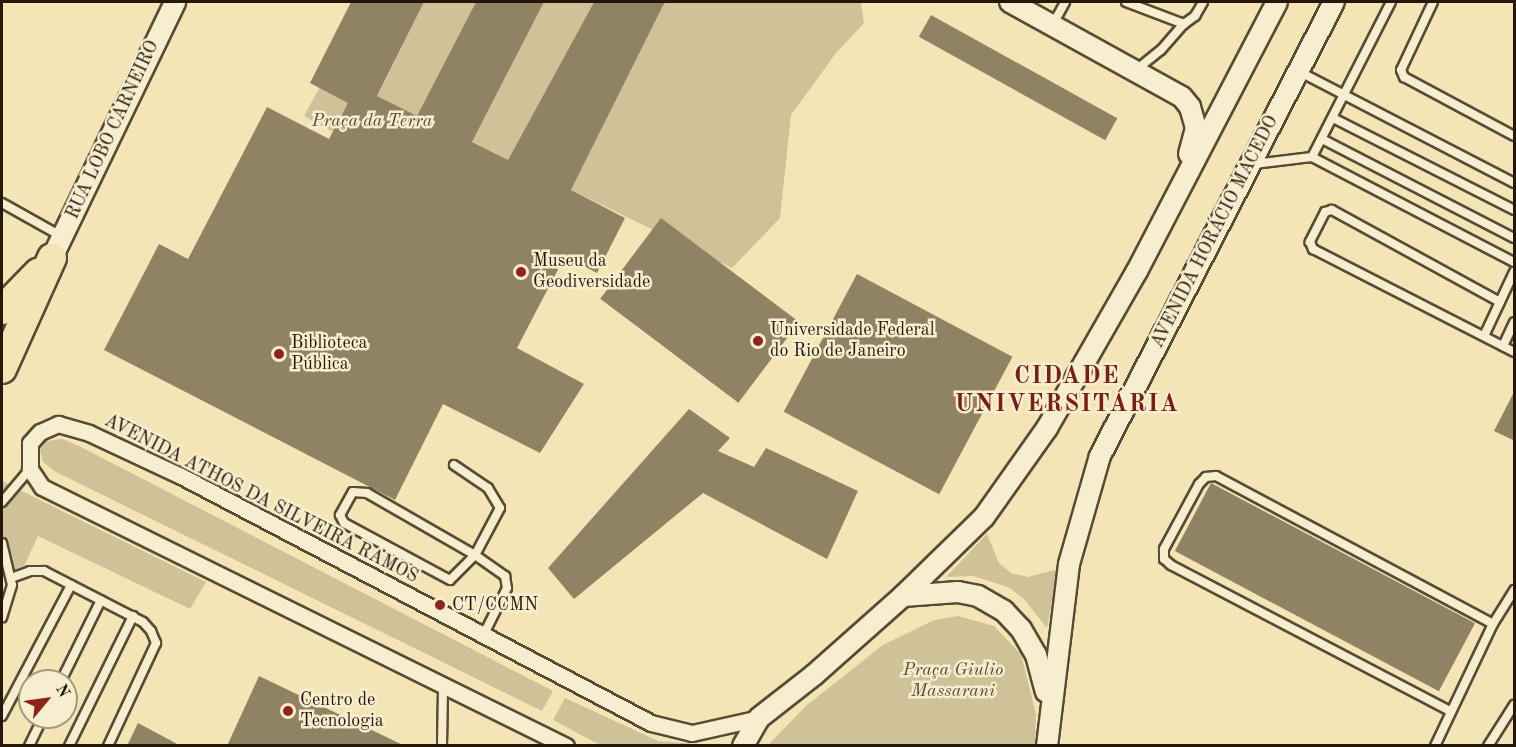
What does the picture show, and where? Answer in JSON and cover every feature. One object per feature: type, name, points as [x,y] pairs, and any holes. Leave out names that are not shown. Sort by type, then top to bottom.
[{"type":"highway","points":[[2,310],[57,247]]},
{"type":"highway","points":[[2,369],[57,247]]},
{"type":"street","name":"RUA LOBO CARNEIRO","points":[[57,247],[174,2]]},
{"type":"street","points":[[1010,2],[1182,97],[1190,107],[1196,128],[1189,155],[1153,223],[1137,271]]},
{"type":"street","points":[[743,746],[759,718],[814,675],[903,596],[984,517],[1067,397],[1137,271],[1277,2]]},
{"type":"street","name":"AVENIDA HORÁCIO MACEDO","points":[[1049,710],[1069,564],[1100,456],[1334,2]]},
{"type":"street","name":"AVENIDA ATHOS DA SILVEIRA RAMOS","points":[[30,469],[28,450],[40,432],[58,424],[89,432],[484,634],[651,723],[692,733],[759,718]]},
{"type":"street","points":[[30,469],[42,487],[566,746]]},
{"type":"street","points":[[903,596],[958,592],[978,596],[1004,611],[1022,629],[1036,656],[1049,710],[1049,740]]},
{"type":"lane","points":[[1053,25],[1065,2]]},
{"type":"lane","points":[[1126,2],[1184,24]]},
{"type":"lane","points":[[1135,71],[1161,50],[1184,24],[1195,16],[1203,2]]},
{"type":"lane","points":[[1312,157],[1391,2]]},
{"type":"lane","points":[[1433,2],[1401,70],[1406,79],[1515,136]]},
{"type":"lane","points":[[1297,70],[1344,97],[1515,183]]},
{"type":"lane","points":[[1333,118],[1515,210]]},
{"type":"lane","points":[[1322,139],[1515,237]]},
{"type":"lane","points":[[1251,164],[1312,157],[1515,262]]},
{"type":"lane","points":[[2,203],[57,247]]},
{"type":"lane","points":[[1500,302],[1332,210],[1325,212],[1310,242],[1313,249],[1515,352]]},
{"type":"lane","points":[[1484,336],[1515,272]]},
{"type":"lane","points":[[1503,346],[1515,322]]},
{"type":"lane","points":[[454,465],[488,488],[500,508],[475,555],[456,577],[442,579],[344,523],[341,509],[353,492],[360,490],[475,555],[505,576],[508,583],[484,634]]},
{"type":"lane","points":[[2,502],[30,469]]},
{"type":"lane","points":[[1450,711],[1171,565],[1164,559],[1164,549],[1199,484],[1206,477],[1216,476],[1493,624]]},
{"type":"lane","points":[[2,543],[11,578],[10,598],[2,618]]},
{"type":"lane","points":[[11,578],[30,571],[44,571],[143,622],[156,643],[108,746]]},
{"type":"lane","points":[[2,716],[71,585]]},
{"type":"lane","points":[[1436,746],[1450,711],[1493,624],[1515,590]]},
{"type":"lane","points":[[67,669],[101,600]]},
{"type":"lane","points":[[69,746],[133,616]]},
{"type":"lane","points":[[442,746],[443,686]]},
{"type":"lane","points":[[1488,746],[1515,705]]},
{"type":"lane","points":[[29,746],[37,729]]},
{"type":"green space","name":"Praça da Terra","points":[[424,2],[476,2],[418,115],[534,178],[508,228],[304,116],[331,67],[379,93]]},
{"type":"green space","points":[[544,2],[594,2],[508,160],[472,142]]},
{"type":"green space","points":[[658,2],[861,2],[864,23],[836,53],[791,115],[780,218],[732,268],[571,190],[664,5]]},
{"type":"green space","points":[[62,439],[553,691],[542,711],[56,472],[43,462],[40,450],[46,441]]},
{"type":"green space","points":[[2,481],[206,582],[190,609],[38,536],[24,566],[2,574]]},
{"type":"green space","points":[[987,534],[999,563],[1011,573],[1028,577],[1058,569],[1047,628],[1023,598],[1008,587],[973,576],[946,577]]},
{"type":"green space","name":"Praça Giulio Massarani","points":[[958,616],[994,626],[1021,654],[1036,714],[1035,745],[768,745],[807,705],[883,645],[934,620]]},
{"type":"green space","points":[[565,698],[658,741],[709,745],[600,745],[553,720]]},
{"type":"building","points":[[351,2],[424,2],[377,96],[417,116],[476,2],[544,2],[472,142],[508,160],[594,2],[665,2],[571,190],[625,218],[597,273],[565,256],[517,348],[584,384],[540,453],[443,404],[395,500],[104,350],[159,244],[188,259],[267,107],[329,139],[348,103],[310,83]]},
{"type":"building","points":[[931,15],[1117,118],[1105,140],[919,37]]},
{"type":"building","points":[[661,218],[799,322],[738,403],[600,299]]},
{"type":"building","points":[[857,274],[1012,357],[939,494],[784,412]]},
{"type":"building","points":[[1515,390],[1515,441],[1494,431]]},
{"type":"building","points":[[689,409],[730,438],[718,451],[754,467],[766,448],[858,491],[827,559],[703,493],[574,599],[548,568]]},
{"type":"building","points":[[1211,483],[1475,623],[1439,691],[1175,551]]},
{"type":"building","name":"Centro de Tecnologia","points":[[259,676],[405,746],[227,746]]},
{"type":"building","points":[[138,723],[181,746],[127,746]]},
{"type":"place","name":"Museu da Geodiversidade","points":[[521,272]]},
{"type":"place","name":"Universidade Federal do Rio de Janeiro","points":[[758,341]]},
{"type":"place","name":"Biblioteca Pública","points":[[279,354]]},
{"type":"place","name":"CT/CCMN","points":[[440,605]]},
{"type":"place","name":"Centro de Tecnologia","points":[[288,711]]},
{"type":"district","name":"CIDADE UNIVERSITÁRIA","points":[[1067,392]]}]
